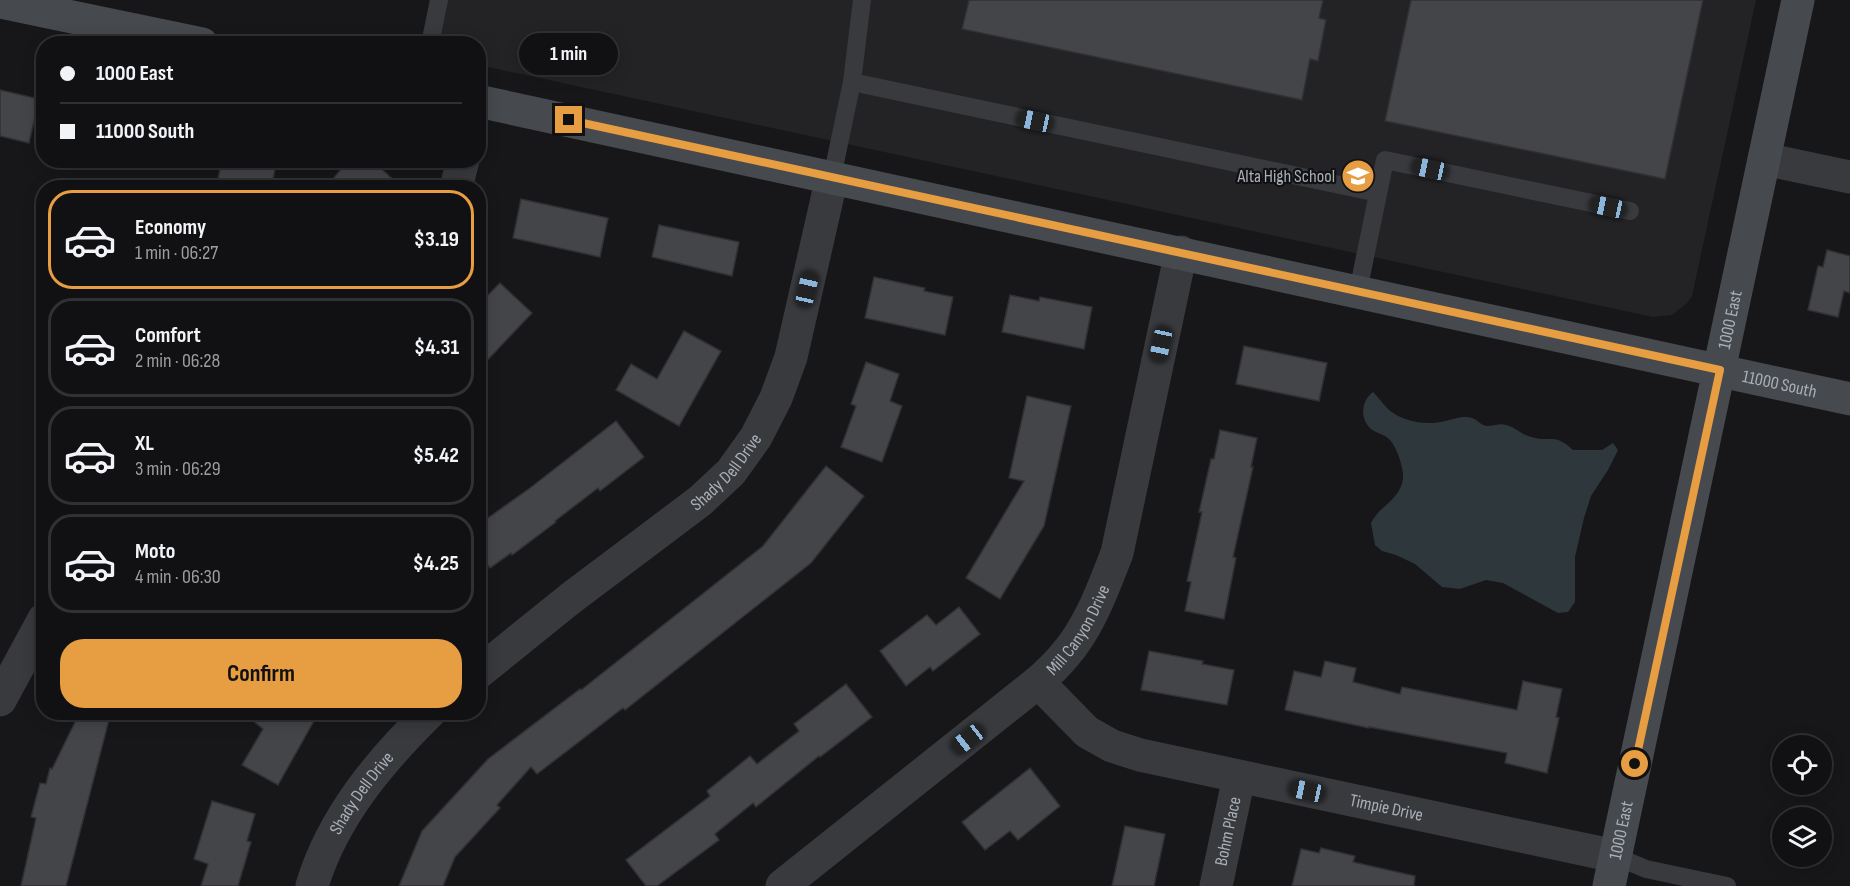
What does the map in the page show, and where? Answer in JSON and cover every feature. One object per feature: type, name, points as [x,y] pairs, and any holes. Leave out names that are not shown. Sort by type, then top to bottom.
[{"type":"street","name":"1000 East","points":[[1612,871],[1798,0]]},
{"type":"street","points":[[0,2],[164,36]]},
{"type":"street","name":"11000 South","points":[[486,102],[1850,399]]},
{"type":"street","points":[[1764,159],[1850,177]]},
{"type":"street","name":"Shady Dell Drive","points":[[486,667],[571,598],[700,501],[731,472],[756,437],[776,398],[791,357],[832,177]]},
{"type":"street","name":"Mill Canyon Drive","points":[[782,886],[1038,682],[1065,655],[1086,624],[1117,554],[1181,252]]},
{"type":"street","points":[[0,700],[36,634]]},
{"type":"street","name":"Timpie Drive","points":[[1038,682],[1087,732],[1112,746],[1140,755],[1239,777],[1612,871]]},
{"type":"street","name":"Shady Dell Drive","points":[[312,886],[318,867],[347,810],[385,759],[422,720]]},
{"type":"street","name":"Bohm Place","points":[[1216,886],[1239,777]]},
{"type":"lane","points":[[432,36],[439,0]]},
{"type":"lane","points":[[832,177],[852,82],[862,0]]},
{"type":"lane","points":[[852,82],[1378,193]]},
{"type":"lane","points":[[1358,291],[1385,160],[1630,211]]},
{"type":"lane","points":[[1612,871],[1646,869],[1727,886]]},
{"type":"shaded area","name":"Alta High School","points":[[443,0],[1756,0],[1692,296],[1672,315],[1653,317],[486,67],[486,36],[434,36]]},
{"type":"shaded area","points":[[1373,392],[1388,409],[1400,417],[1415,422],[1438,422],[1469,417],[1486,426],[1504,424],[1531,437],[1561,441],[1573,450],[1602,450],[1613,443],[1618,450],[1591,496],[1584,518],[1575,557],[1575,602],[1568,612],[1558,613],[1503,583],[1486,580],[1460,589],[1442,587],[1415,564],[1382,551],[1375,545],[1371,523],[1398,492],[1403,474],[1400,458],[1393,444],[1388,438],[1370,428],[1364,419],[1364,404]]},
{"type":"building","points":[[969,0],[1323,0],[1319,18],[1326,20],[1318,61],[1310,59],[1302,100],[962,29]]},
{"type":"building","points":[[1411,0],[1703,0],[1665,179],[1385,121]]},
{"type":"building","points":[[0,90],[36,98],[36,112],[29,143],[0,136]]},
{"type":"building","points":[[220,168],[275,168],[273,180],[218,180]]},
{"type":"building","points":[[342,168],[381,168],[393,180],[332,180]]},
{"type":"building","points":[[521,199],[608,218],[600,257],[513,238]]},
{"type":"building","points":[[659,225],[739,242],[732,276],[652,257]]},
{"type":"building","points":[[1827,250],[1850,256],[1850,293],[1844,291],[1838,317],[1808,310],[1818,266],[1823,267]]},
{"type":"building","points":[[874,277],[925,288],[924,291],[953,297],[945,335],[865,318]]},
{"type":"building","points":[[500,283],[532,313],[486,362],[486,297]]},
{"type":"building","points":[[1010,295],[1039,301],[1040,297],[1092,307],[1084,349],[1002,332]]},
{"type":"building","points":[[684,331],[721,351],[679,426],[616,390],[631,364],[657,379]]},
{"type":"building","points":[[1244,346],[1327,363],[1319,401],[1236,384]]},
{"type":"building","points":[[866,362],[899,374],[890,401],[902,406],[882,462],[841,447],[856,406],[851,404]]},
{"type":"building","points":[[1027,396],[1071,406],[1044,526],[1000,599],[966,578],[1024,481],[1009,478]]},
{"type":"building","points":[[616,421],[644,457],[600,491],[598,488],[512,555],[511,553],[490,568],[486,563],[486,519]]},
{"type":"building","points":[[1220,430],[1257,438],[1251,467],[1253,467],[1233,557],[1236,558],[1224,619],[1185,611],[1191,582],[1187,581],[1202,512],[1199,512]]},
{"type":"building","points":[[826,466],[864,496],[811,563],[625,710],[623,708],[537,774],[531,767],[497,805],[500,808],[455,857],[443,886],[399,886],[422,831],[488,759],[581,690],[763,546]]},
{"type":"building","points":[[959,607],[980,634],[933,671],[930,667],[906,686],[880,651],[927,615],[936,625]]},
{"type":"building","points":[[1149,651],[1203,661],[1202,664],[1234,670],[1227,705],[1141,690]]},
{"type":"building","points":[[1325,661],[1356,668],[1353,682],[1400,694],[1402,687],[1517,710],[1523,681],[1562,689],[1556,717],[1559,718],[1547,773],[1505,763],[1507,753],[1285,710],[1294,671],[1321,677]]},
{"type":"building","points":[[846,684],[872,717],[756,807],[753,803],[715,834],[719,840],[657,886],[646,886],[626,860],[710,796],[707,791],[750,756],[757,764],[799,731],[794,724]]},
{"type":"building","points":[[76,720],[109,720],[66,886],[21,886],[36,818],[31,817],[40,783],[46,784],[50,768],[52,769]]},
{"type":"building","points":[[252,720],[315,720],[278,785],[242,765],[263,729]]},
{"type":"building","points":[[1030,768],[1060,806],[1018,840],[1010,831],[985,850],[962,822]]},
{"type":"building","points":[[212,801],[255,814],[247,841],[251,842],[238,886],[201,886],[208,864],[194,859]]},
{"type":"building","points":[[1125,826],[1165,834],[1154,886],[1112,886]]},
{"type":"building","points":[[1321,848],[1355,856],[1353,862],[1415,876],[1414,886],[1292,886],[1301,849],[1319,853]]},
{"type":"place","name":"Alta High School","points":[[1358,176]]},
{"type":"route","points":[[569,120],[1720,370],[1635,764]]}]
